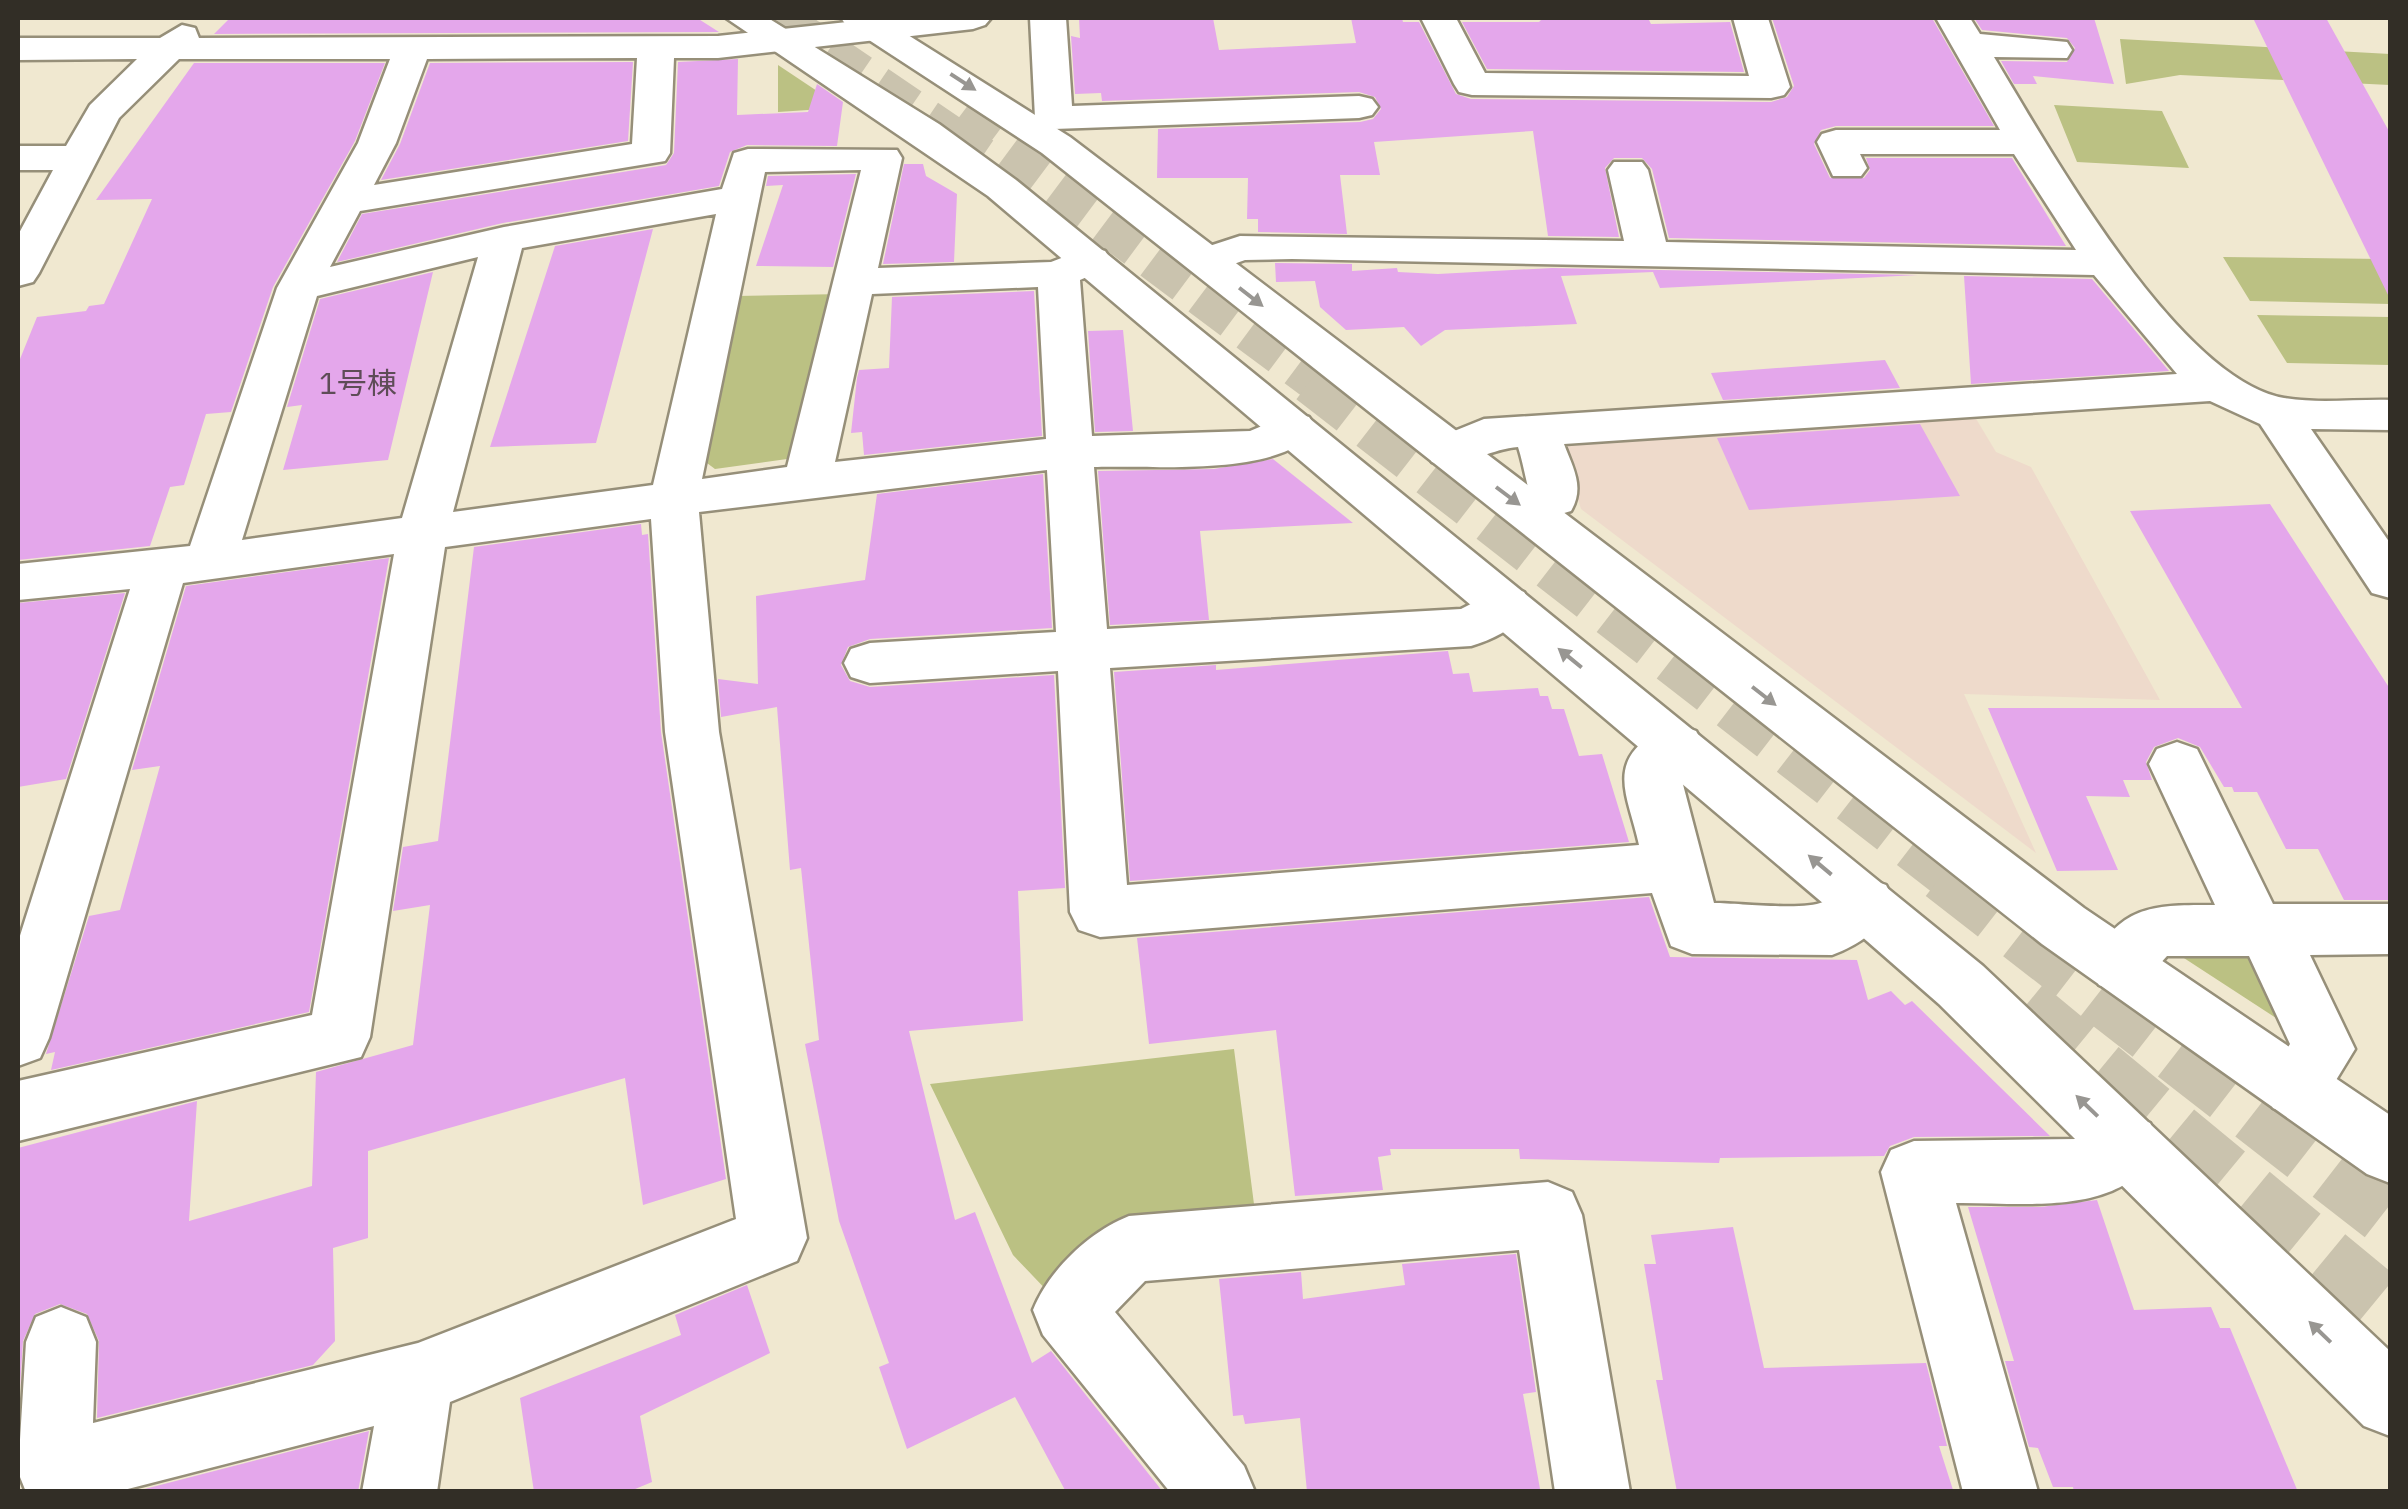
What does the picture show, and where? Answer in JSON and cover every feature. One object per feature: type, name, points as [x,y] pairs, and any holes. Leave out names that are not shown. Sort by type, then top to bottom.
[{"type":"street","points":[[18,273],[103,113],[201,18]]},
{"type":"street","points":[[18,48],[656,48],[764,29],[973,18]]},
{"type":"street","points":[[1044,124],[1048,18]]},
{"type":"street","points":[[1439,18],[1472,84],[1772,87],[1751,18]]},
{"type":"street","points":[[869,24],[1044,124],[1206,261],[1873,782],[2120,966],[2390,1152]]},
{"type":"street","points":[[764,29],[924,132],[1074,268],[1294,428],[1866,903],[1961,985],[2390,1400]]},
{"type":"street","points":[[1960,31],[2054,50]]},
{"type":"street","points":[[1960,31],[2025,142],[2106,264],[2166,338],[2216,386],[2276,413],[2390,416]]},
{"type":"street","points":[[346,201],[651,153],[656,48]]},
{"type":"street","points":[[18,1038],[186,563],[298,288],[376,144],[412,49]]},
{"type":"street","points":[[1044,124],[1359,107]]},
{"type":"street","points":[[1847,168],[1836,142],[2025,142]]},
{"type":"street","points":[[18,158],[76,158]]},
{"type":"street","points":[[61,1342],[54,1470],[418,1379],[772,1238],[692,732],[674,498],[748,161],[882,158],[857,282],[807,481]]},
{"type":"street","points":[[1628,170],[1648,254]]},
{"type":"street","points":[[298,288],[504,238],[741,198]]},
{"type":"street","points":[[18,1111],[339,1037],[423,531],[504,238]]},
{"type":"street","points":[[1206,261],[1240,248],[2106,264]]},
{"type":"street","points":[[857,282],[1074,268]]},
{"type":"street","points":[[1074,268],[1069,452],[1100,912],[1672,867]]},
{"type":"street","points":[[1449,451],[1484,434],[2216,386]]},
{"type":"street","points":[[2276,413],[2390,580]]},
{"type":"street","points":[[18,582],[807,481],[1069,452],[1258,446],[1294,428]]},
{"type":"street","points":[[1536,430],[1555,484],[1554,499]]},
{"type":"street","points":[[870,663],[1471,627],[1506,605]]},
{"type":"street","points":[[1677,746],[1650,765],[1672,867],[1692,928],[1832,929],[1866,903]]},
{"type":"street","points":[[2177,764],[2324,1049],[2296,1087]]},
{"type":"street","points":[[2120,966],[2154,931],[2390,929]]},
{"type":"street","points":[[2001,1492],[1914,1172],[2085,1170],[2127,1145]]},
{"type":"street","points":[[1218,1492],[1068,1310],[1129,1249],[1548,1216],[1593,1492]]},
{"type":"street","points":[[399,1492],[418,1379]]},
{"type":"shaded area","points":[[1975,417],[1996,452],[2031,467],[2160,700],[1964,694],[2036,853],[1581,509],[1564,452],[1569,444]]},
{"type":"green space","points":[[2120,39],[2390,54],[2390,85],[2180,75],[2126,84]]},
{"type":"green space","points":[[778,65],[838,105],[838,108],[778,112]]},
{"type":"green space","points":[[2054,105],[2162,111],[2189,168],[2077,162]]},
{"type":"green space","points":[[2223,257],[2383,259],[2390,269],[2390,304],[2250,301]]},
{"type":"green space","points":[[843,294],[806,443],[787,459],[715,469],[703,460],[737,296]]},
{"type":"green space","points":[[2257,315],[2390,317],[2390,365],[2287,363]]},
{"type":"green space","points":[[2167,947],[2223,949],[2252,958],[2262,967],[2296,1031]]},
{"type":"green space","points":[[1234,1049],[1255,1212],[1053,1297],[1013,1255],[930,1084]]},
{"type":"building","points":[[230,18],[697,18],[719,32],[214,34]]},
{"type":"building","points":[[1079,18],[1213,18],[1219,50],[1356,43],[1351,18],[1402,18],[1403,22],[1419,22],[1456,94],[1471,99],[1771,102],[1787,97],[1794,86],[1772,18],[1932,18],[1994,126],[1836,126],[1821,130],[1814,144],[1830,178],[1864,178],[1870,170],[1866,158],[2012,158],[2066,246],[1669,238],[1652,169],[1642,158],[1614,158],[1605,168],[1619,237],[1548,236],[1533,131],[1374,142],[1380,175],[1340,175],[1347,234],[1258,232],[1258,219],[1247,219],[1248,178],[1157,178],[1158,129],[1360,122],[1373,119],[1381,109],[1375,97],[1359,92],[1102,101],[1101,93],[1075,94],[1071,36],[1080,38]]},
{"type":"building","points":[[1543,18],[1648,18],[1651,24],[1730,22],[1744,72],[1487,69],[1462,22],[1539,22]]},
{"type":"building","points":[[1974,18],[2094,18],[2114,84],[2033,76],[2037,84],[2014,84],[2001,61],[2067,62],[2075,48],[2067,38],[1982,30]]},
{"type":"building","points":[[2253,18],[2326,18],[2390,133],[2390,299]]},
{"type":"building","points":[[738,59],[737,115],[808,112],[817,84],[843,102],[837,146],[747,145],[730,152],[719,186],[503,223],[337,262],[362,214],[666,165],[674,153],[678,62]]},
{"type":"building","points":[[633,62],[628,141],[381,180],[400,144],[430,63]]},
{"type":"building","points":[[194,63],[385,63],[355,141],[273,287],[231,412],[206,414],[184,485],[170,487],[150,546],[18,560],[18,364],[37,317],[86,311],[89,306],[104,304],[152,199],[96,200]]},
{"type":"building","points":[[904,164],[923,164],[926,176],[957,194],[954,262],[883,264]]},
{"type":"building","points":[[856,174],[833,267],[756,266],[783,185],[766,186],[768,176]]},
{"type":"building","points":[[653,229],[596,443],[490,447],[555,246]]},
{"type":"building","points":[[1275,263],[1352,264],[1352,271],[1397,268],[1398,272],[1438,274],[1552,268],[1918,275],[1660,288],[1653,272],[1561,276],[1577,324],[1445,330],[1421,346],[1404,327],[1346,330],[1320,307],[1315,281],[1276,282]]},
{"type":"building","points":[[433,272],[388,460],[283,470],[302,405],[287,407],[320,299]]},
{"type":"building","points":[[1964,276],[2092,279],[2169,371],[1971,384]]},
{"type":"building","points":[[1034,291],[1042,436],[864,455],[862,432],[851,433],[857,378],[859,370],[889,368],[892,297]]},
{"type":"building","points":[[1123,330],[1133,431],[1095,432],[1088,331]]},
{"type":"building","points":[[1885,360],[1900,388],[1723,400],[1711,373]]},
{"type":"building","points":[[1920,424],[1960,496],[1749,510],[1717,438]]},
{"type":"building","points":[[1273,459],[1353,523],[1200,531],[1209,620],[1110,625],[1098,471],[1214,469]]},
{"type":"building","points":[[1043,474],[1052,628],[870,639],[848,647],[841,665],[850,681],[870,687],[1054,675],[1065,888],[1018,891],[1023,1021],[909,1031],[955,1220],[975,1212],[1032,1363],[1051,1351],[1163,1492],[1066,1492],[1015,1397],[907,1449],[879,1367],[889,1363],[839,1221],[805,1044],[819,1040],[801,868],[790,870],[777,707],[721,717],[718,679],[758,684],[756,596],[865,580],[877,494]]},
{"type":"building","points":[[2270,504],[2390,689],[2390,900],[2344,900],[2318,849],[2286,849],[2257,792],[2234,792],[2232,787],[2224,787],[2200,747],[2178,738],[2154,747],[2146,762],[2152,780],[2123,780],[2130,797],[2086,796],[2118,870],[2057,871],[1988,708],[2242,708],[2130,511]]},
{"type":"building","points":[[641,524],[642,535],[648,534],[661,732],[726,1179],[643,1205],[625,1078],[368,1151],[368,1238],[333,1248],[335,1341],[313,1365],[97,1418],[99,1341],[87,1314],[60,1304],[35,1314],[23,1341],[18,1419],[18,1148],[197,1101],[189,1221],[312,1186],[316,1072],[413,1045],[430,905],[393,911],[403,847],[438,841],[474,547]]},
{"type":"building","points":[[389,558],[309,1012],[51,1070],[55,1052],[46,1054],[89,916],[120,910],[160,766],[132,770],[186,586]]},
{"type":"building","points":[[125,593],[66,779],[18,787],[18,603]]},
{"type":"building","points":[[1448,651],[1453,674],[1469,673],[1473,692],[1538,688],[1540,696],[1548,696],[1552,709],[1564,709],[1579,756],[1602,754],[1629,842],[1130,881],[1114,672],[1216,665],[1216,670]]},
{"type":"building","points":[[1649,897],[1670,957],[1857,960],[1868,1000],[1891,991],[1905,1005],[1912,1001],[2050,1136],[1914,1137],[1890,1146],[1884,1156],[1720,1158],[1719,1163],[1520,1159],[1519,1149],[1390,1149],[1391,1155],[1378,1157],[1383,1190],[1295,1196],[1276,1030],[1149,1044],[1137,938]]},
{"type":"building","points":[[2097,1200],[2134,1310],[2211,1307],[2220,1328],[2230,1328],[2298,1492],[2074,1492],[2073,1487],[2053,1487],[2038,1448],[2029,1447],[2005,1361],[2014,1361],[1968,1207],[2041,1207]]},
{"type":"building","points":[[1733,1227],[1764,1368],[1926,1363],[1947,1446],[1939,1446],[1953,1490],[1677,1492],[1656,1380],[1663,1380],[1644,1264],[1656,1264],[1651,1235]]},
{"type":"building","points":[[1516,1254],[1536,1392],[1523,1394],[1540,1489],[1307,1492],[1300,1418],[1245,1424],[1243,1415],[1233,1416],[1219,1279],[1301,1272],[1303,1299],[1405,1285],[1402,1264]]},
{"type":"building","points":[[747,1285],[770,1353],[640,1416],[652,1482],[628,1492],[534,1492],[520,1398],[681,1335],[675,1315]]},
{"type":"building","points":[[369,1431],[358,1492],[133,1492]]},
{"type":"tunnel","points":[[778,18],[982,157]]},
{"type":"tunnel","points":[[960,116],[1315,381]]},
{"type":"tunnel","points":[[1312,379],[1949,873]]},
{"type":"tunnel","points":[[1946,870],[2390,1215]]},
{"type":"tunnel","points":[[2022,1010],[2390,1314]]}]
